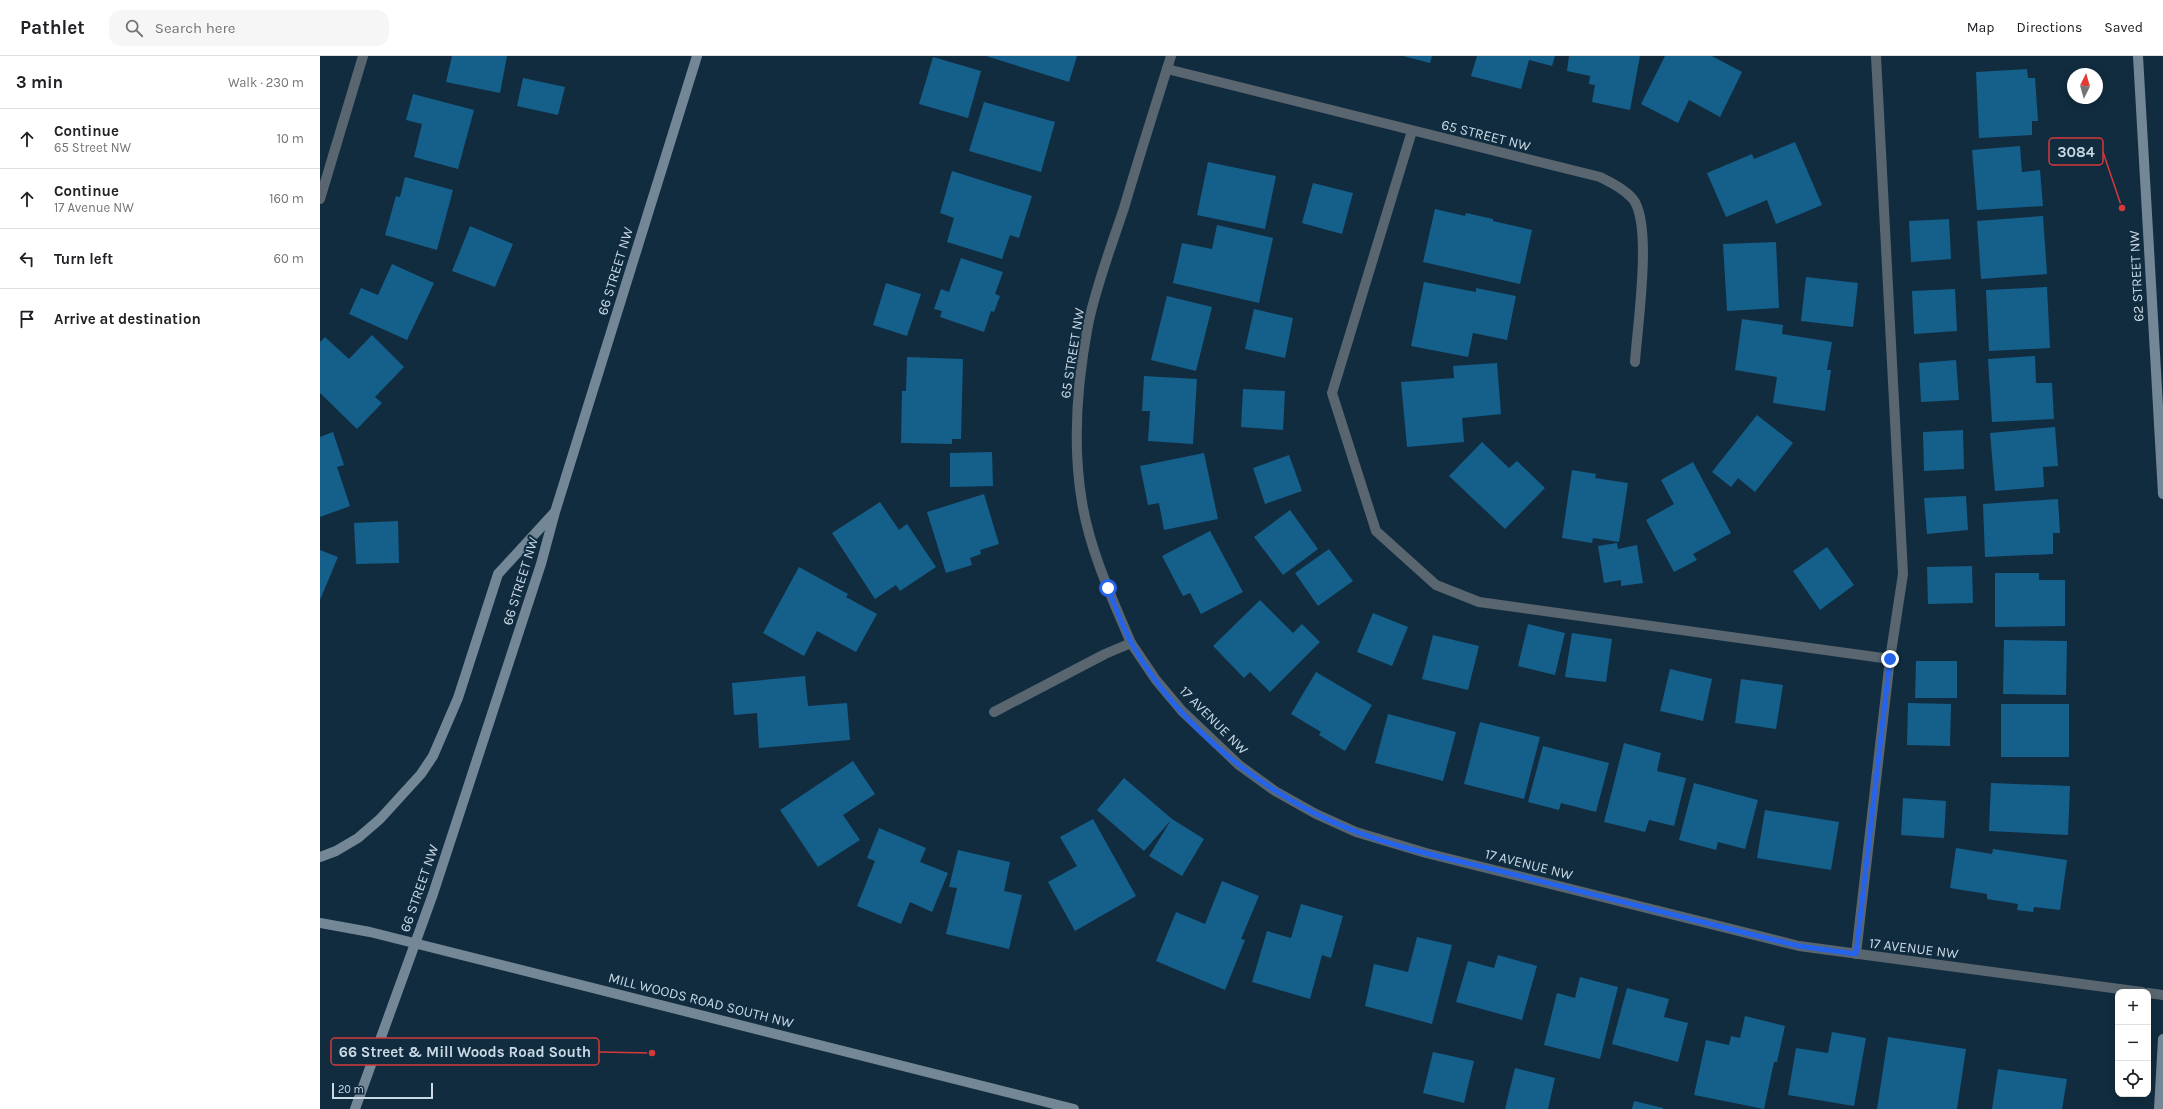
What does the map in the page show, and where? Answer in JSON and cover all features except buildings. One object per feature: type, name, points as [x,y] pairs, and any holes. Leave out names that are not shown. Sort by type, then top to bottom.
[{"type":"main road","name":"66 STREET NW","points":[[355,1109],[433,894],[542,564],[555,512],[697,56]]},
{"type":"main road","name":"62 STREET NW","points":[[2138,56],[2163,494]]},
{"type":"main road","points":[[320,857],[336,851],[358,838],[380,819],[421,774],[433,756],[458,698],[498,574],[555,512]]},
{"type":"main road","name":"MILL WOODS ROAD SOUTH NW","points":[[320,923],[415,943],[1074,1109]]},
{"type":"main road","points":[[2159,1109],[2163,1039]]},
{"type":"street","points":[[320,200],[363,56]]},
{"type":"street","name":"65 STREET NW","points":[[1132,643],[1108,588],[1086,518],[1077,461],[1076,425],[1080,377],[1089,324],[1171,56]]},
{"type":"street","points":[[1856,954],[1890,659],[1904,574],[1876,56]]},
{"type":"street","name":"65 STREET NW","points":[[1167,69],[1600,177],[1619,187],[1633,200],[1640,216],[1642,249],[1635,362]]},
{"type":"street","points":[[1412,131],[1332,393],[1376,531],[1436,586],[1479,602],[1890,659]]},
{"type":"street","points":[[994,712],[1105,654],[1132,643]]},
{"type":"street","name":"17 AVENUE NW","points":[[1132,643],[1156,680],[1182,711],[1239,765],[1282,795],[1316,814],[1356,832],[1426,852],[1799,946],[2119,989]]},
{"type":"street","points":[[2151,993],[2163,995]]},
{"type":"place","name":"3084","points":[[2122,208]]},
{"type":"place","name":"66 Street & Mill Woods Road South","points":[[652,1053]]},
{"type":"route","points":[[1108,588],[1132,643],[1156,680],[1182,711],[1239,765],[1275,791],[1316,814],[1356,832],[1426,852],[1799,946],[1856,954],[1890,659]]}]
